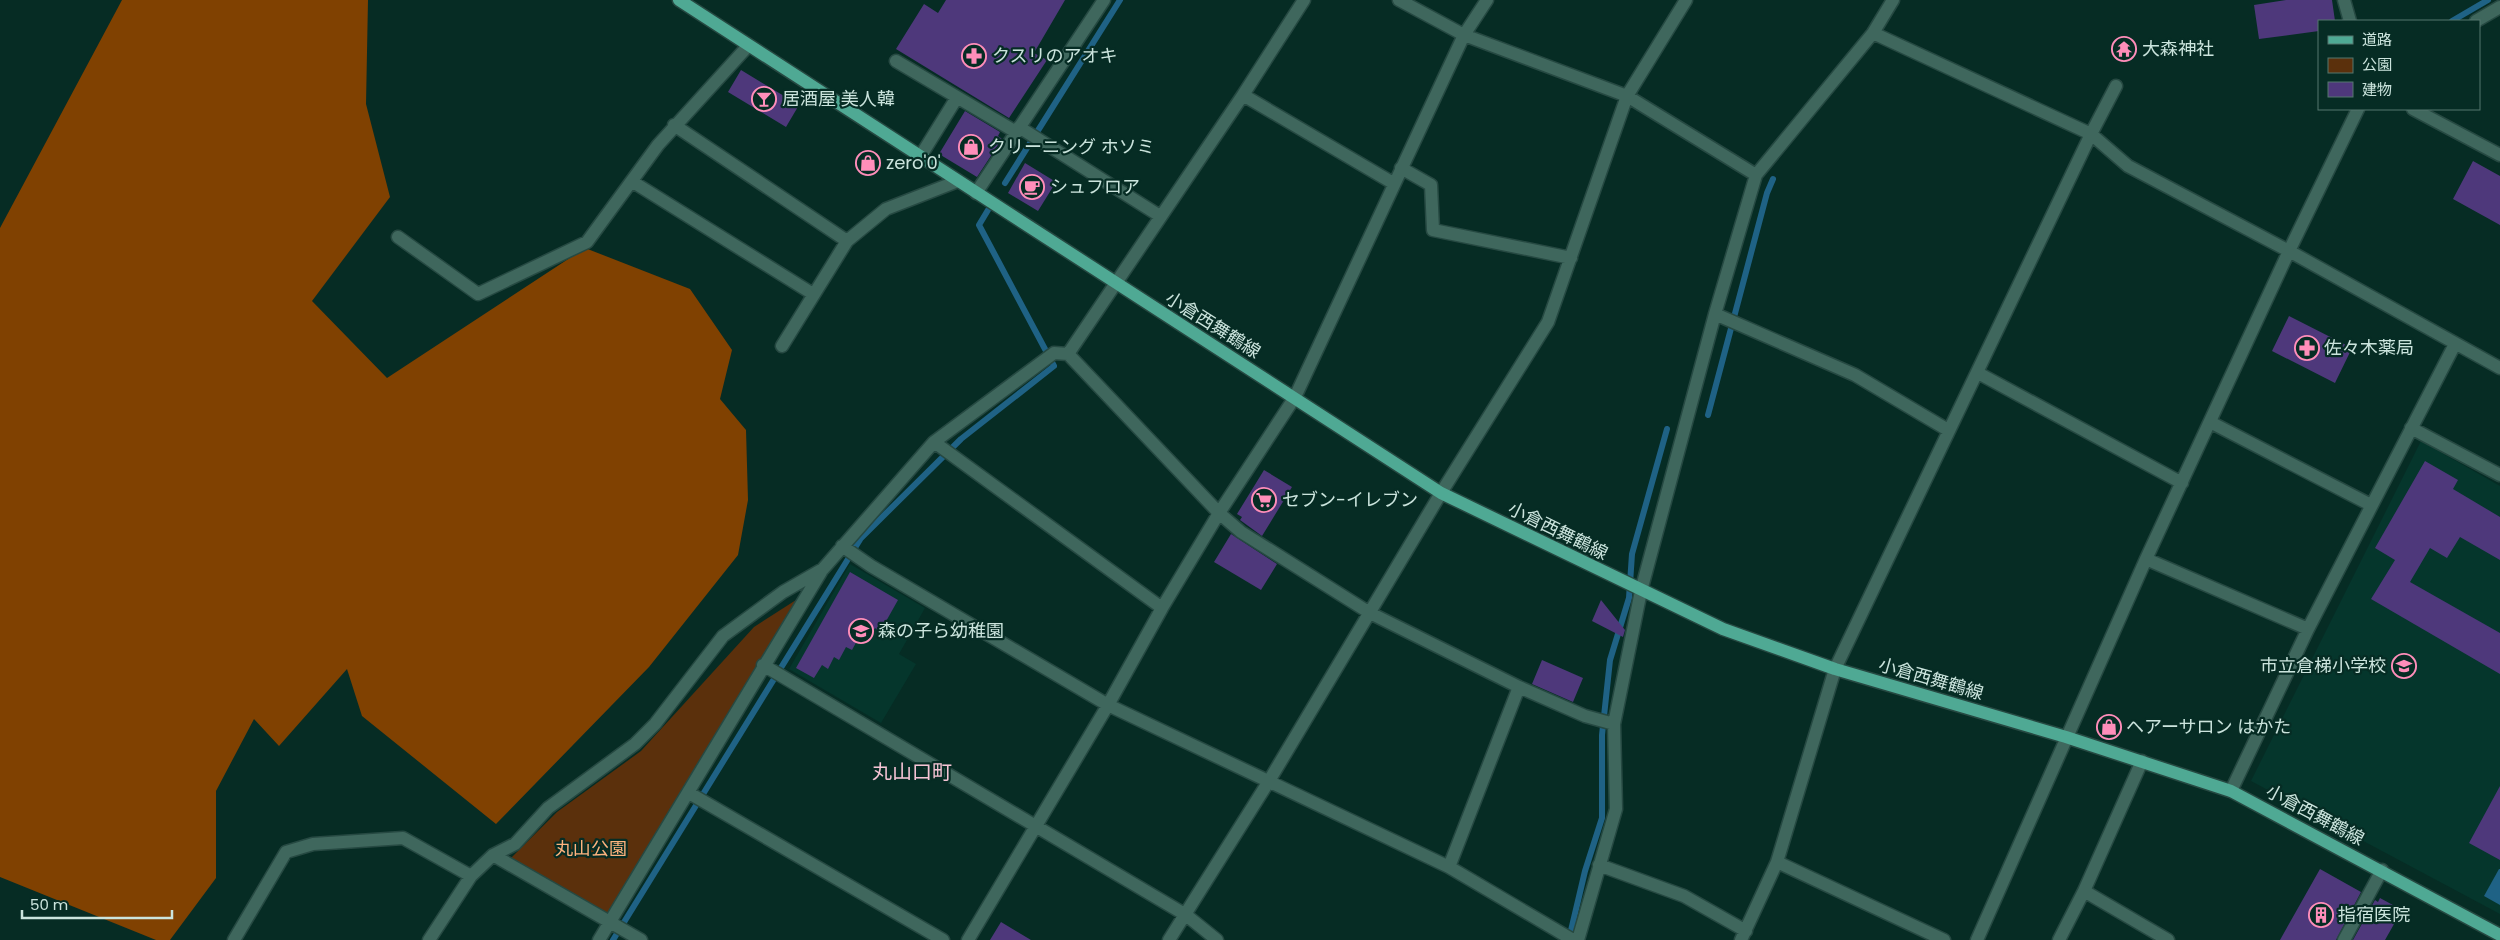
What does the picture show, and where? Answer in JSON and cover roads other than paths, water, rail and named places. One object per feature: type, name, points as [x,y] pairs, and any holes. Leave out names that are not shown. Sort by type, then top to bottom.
[{"type":"main road","name":"小倉西舞鶴線","points":[[679,0],[1114,283],[1295,396],[1441,493],[1723,629],[1835,669],[2066,737],[2231,791],[2382,870],[2500,935]]},
{"type":"street","points":[[976,193],[1025,133],[1104,0]]},
{"type":"street","points":[[1068,354],[1114,283],[1243,95],[1304,0]]},
{"type":"street","points":[[1399,0],[1464,35],[1627,96],[1756,175]]},
{"type":"street","points":[[968,940],[1108,705],[1218,513],[1295,396],[1464,35],[1486,0]]},
{"type":"street","points":[[1169,940],[1269,781],[1441,493],[1548,322],[1627,96],[1686,0]]},
{"type":"street","points":[[845,549],[1108,705],[1449,867],[1572,938],[1599,866],[1616,809],[1611,724],[1641,591],[1715,314],[1756,175],[1873,32],[1893,0]]},
{"type":"street","points":[[2344,0],[2350,20]]},
{"type":"street","points":[[2478,20],[2500,7]]},
{"type":"street","points":[[1873,32],[2090,134],[2128,166],[2289,251],[2500,368]]},
{"type":"street","points":[[398,237],[478,294],[587,242],[674,126],[748,46]]},
{"type":"street","points":[[896,61],[956,98],[1025,133],[1160,216]]},
{"type":"street","points":[[1599,866],[1684,896],[1743,936],[1776,862],[1835,669],[1948,430],[1978,373],[2090,134],[2116,86]]},
{"type":"street","points":[[1243,95],[1394,183]]},
{"type":"street","points":[[920,157],[956,98]]},
{"type":"street","points":[[1976,940],[2020,846],[2066,737],[2146,559],[2289,251],[2358,110]]},
{"type":"street","points":[[2415,110],[2500,155]]},
{"type":"street","points":[[674,126],[847,241]]},
{"type":"street","points":[[1401,168],[1432,185],[1433,230],[1571,258]]},
{"type":"street","points":[[782,346],[812,294],[847,241],[886,209],[958,181]]},
{"type":"street","points":[[632,182],[812,294]]},
{"type":"street","points":[[1715,314],[1855,375],[1948,430]]},
{"type":"street","points":[[2231,791],[2308,629],[2455,344]]},
{"type":"street","points":[[429,940],[471,876],[493,855],[515,844],[548,808],[635,744],[655,724],[723,636],[783,592],[823,569],[845,549],[938,445],[1036,364],[1054,353],[1068,354],[1218,513],[1241,532],[1370,613],[1519,687],[1584,716],[1611,724]]},
{"type":"street","points":[[1978,373],[2182,483]]},
{"type":"street","points":[[2210,422],[2371,505]]},
{"type":"street","points":[[2411,428],[2500,475]]},
{"type":"street","points":[[938,445],[1162,608]]},
{"type":"street","points":[[2146,559],[2308,629]]},
{"type":"street","points":[[599,940],[767,668],[823,569]]},
{"type":"street","points":[[767,668],[1186,915],[1217,940]]},
{"type":"street","points":[[1449,867],[1519,687]]},
{"type":"street","points":[[2059,940],[2084,891],[2142,761]]},
{"type":"street","points":[[689,793],[943,940]]},
{"type":"street","points":[[234,940],[286,852],[313,844],[403,838],[471,876]]},
{"type":"street","points":[[493,855],[636,937]]},
{"type":"street","points":[[1776,862],[1944,940]]},
{"type":"street","points":[[2344,940],[2382,870]]},
{"type":"street","points":[[2084,891],[2168,940]]},
{"type":"water","points":[[2500,869],[2500,905],[2484,896]]},
{"type":"waterway","points":[[1005,183],[1120,0]]},
{"type":"waterway","points":[[2454,20],[2488,0]]},
{"type":"waterway","points":[[1708,415],[1767,193],[1773,179]]},
{"type":"waterway","points":[[613,940],[861,538],[961,439],[1054,366],[979,225],[988,210]]},
{"type":"waterway","points":[[1569,939],[1585,871],[1602,818],[1602,735],[1610,660],[1629,598],[1632,554],[1667,429]]},
{"type":"place","name":"大森神社","points":[[2124,49]]},
{"type":"place","name":"クスリのアオキ","points":[[974,56]]},
{"type":"place","name":"居酒屋 美人韓","points":[[764,99]]},
{"type":"place","name":"クリーニング ホソミ","points":[[971,147]]},
{"type":"place","name":"zero'0'","points":[[868,163]]},
{"type":"place","name":"シュフロア","points":[[1032,187]]},
{"type":"place","name":"佐々木薬局","points":[[2307,348]]},
{"type":"place","name":"セブン-イレブン","points":[[1264,500]]},
{"type":"place","name":"森の子ら幼稚園","points":[[861,631]]},
{"type":"place","name":"市立倉梯小学校","points":[[2404,666]]},
{"type":"place","name":"ヘアーサロン はかた","points":[[2109,727]]},
{"type":"place","name":"指宿医院","points":[[2321,915]]},
{"type":"district","name":"丸山口町","points":[[912,772]]},
{"type":"park label","name":"丸山公園","points":[[591,849]]}]
